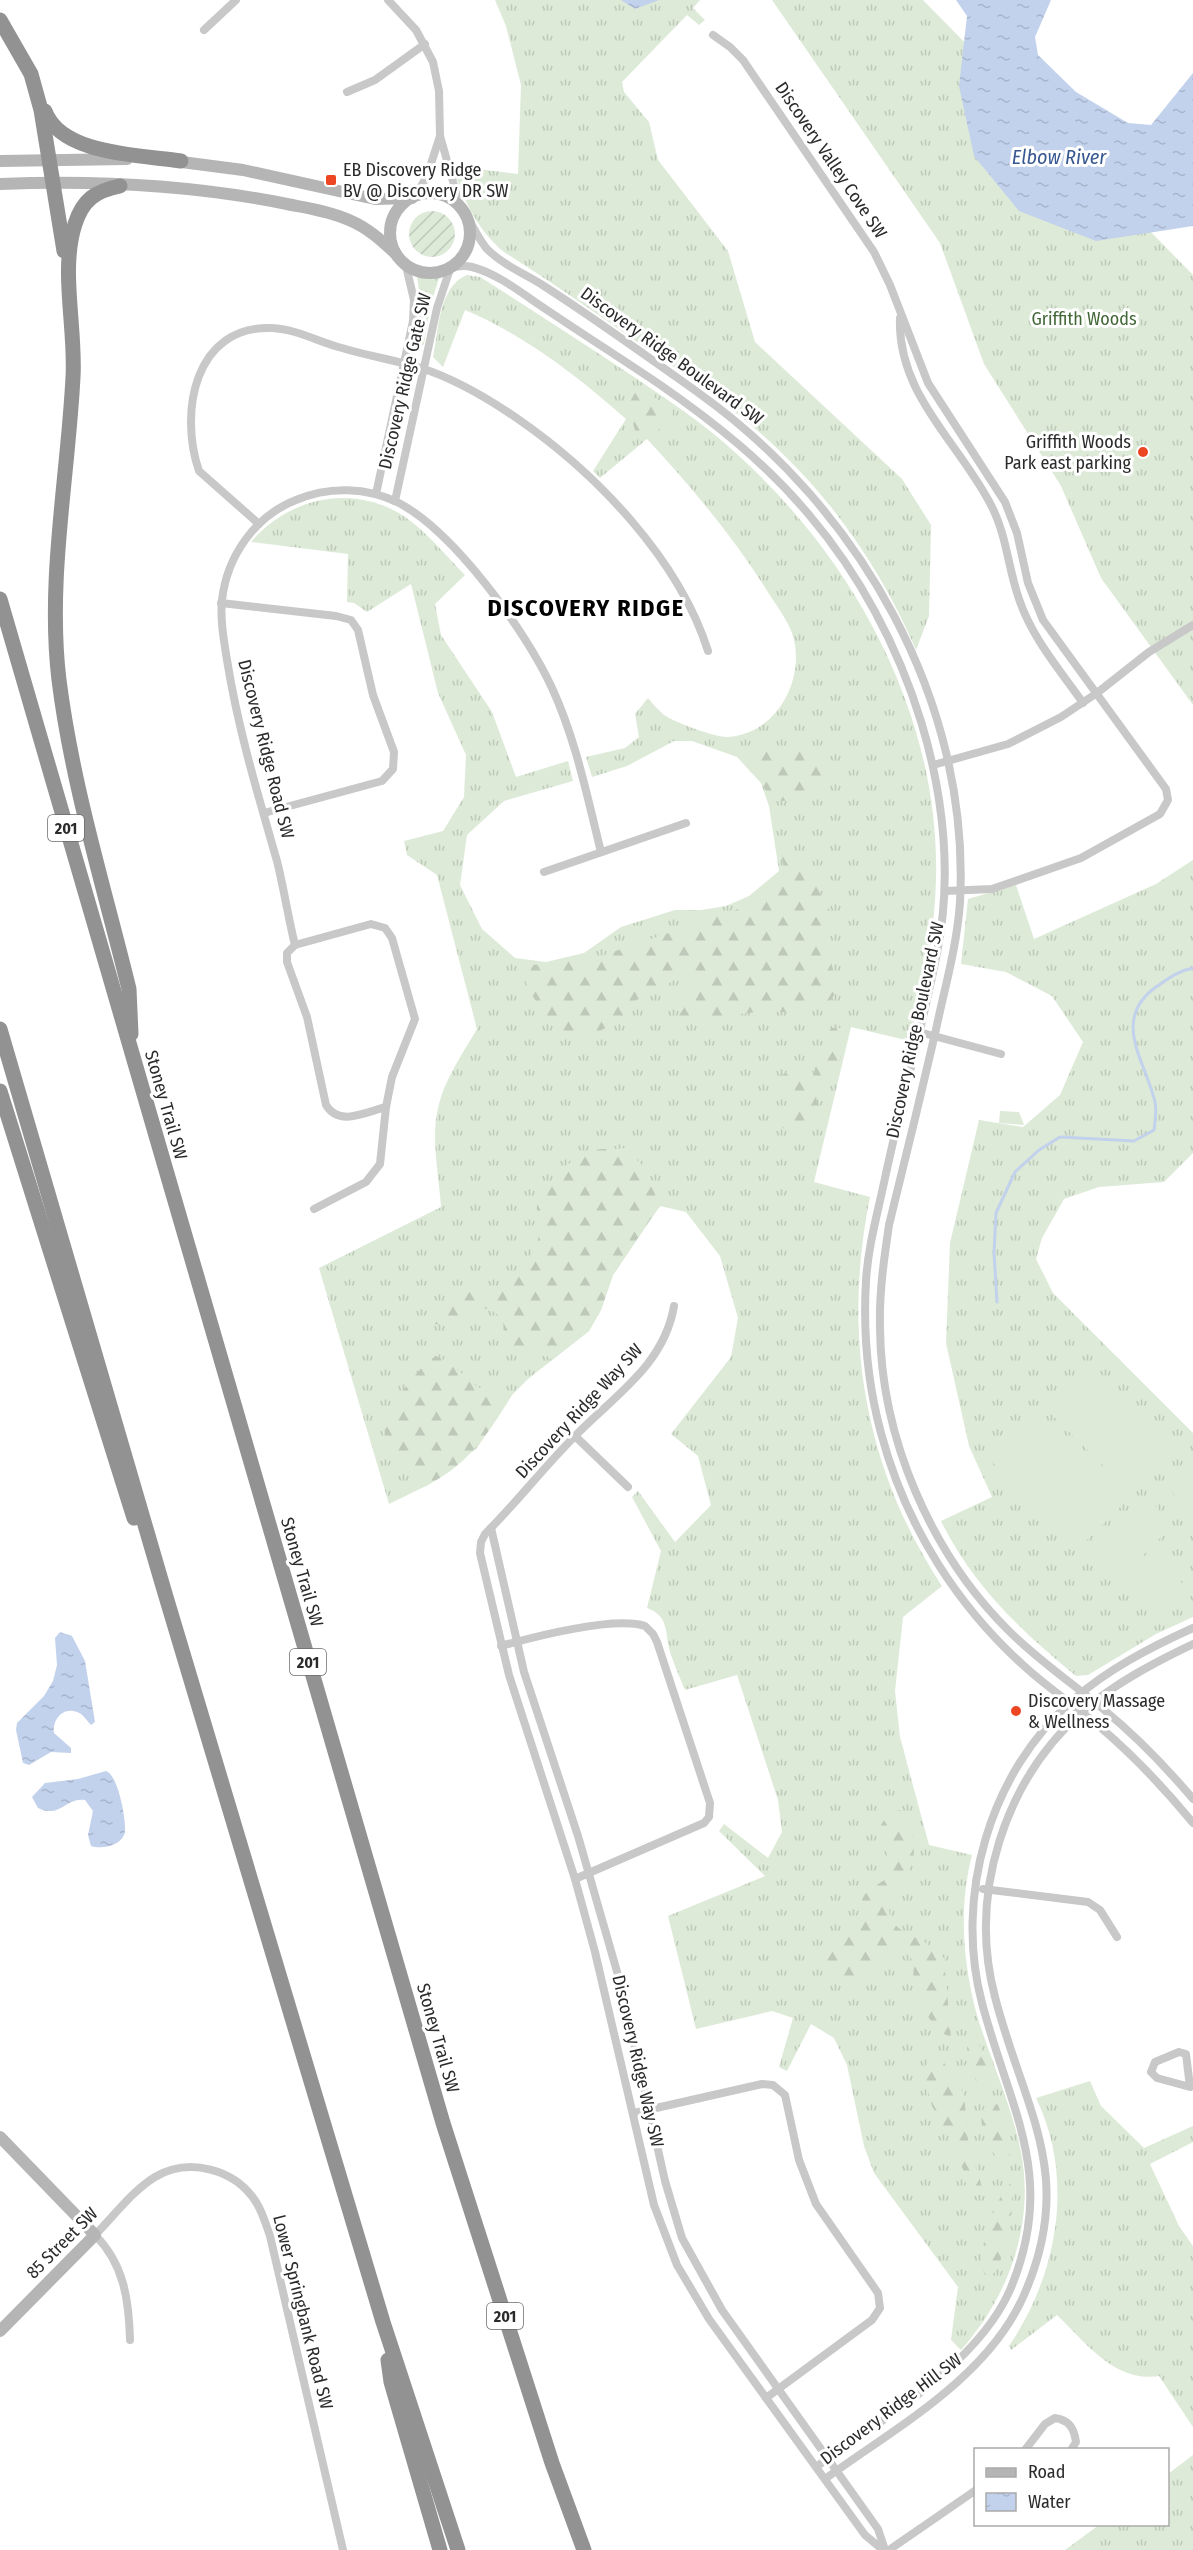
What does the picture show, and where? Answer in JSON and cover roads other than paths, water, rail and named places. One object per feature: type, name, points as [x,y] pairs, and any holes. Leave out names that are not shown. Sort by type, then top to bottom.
[{"type":"highway","points":[[0,20],[32,74],[48,119],[66,138],[108,150],[181,162]]},
{"type":"highway","points":[[32,74],[50,160],[71,298]]},
{"type":"highway","points":[[120,186],[92,195],[77,217],[70,246],[74,376],[56,590],[59,677],[74,764],[129,989],[132,1058]]},
{"type":"highway","name":"Stoney Trail SW","points":[[0,599],[443,2123],[568,2509],[584,2550]]},
{"type":"highway","points":[[0,1029],[164,1590],[383,2322],[458,2550]]},
{"type":"highway","points":[[0,1091],[126,1499],[164,1590]]},
{"type":"highway","points":[[383,2322],[391,2382],[440,2550]]},
{"type":"highway","points":[[568,2509],[587,2534],[594,2550]]},
{"type":"street","points":[[204,30],[236,0]]},
{"type":"street","points":[[0,184],[52,182],[167,187],[213,192],[310,209],[362,226],[396,254],[406,266],[423,273],[451,268],[463,257],[469,245],[471,231],[468,218],[460,206],[440,136],[438,82],[425,44],[409,21],[388,0]]},
{"type":"street","name":"Discovery Valley Cove SW","points":[[713,34],[730,46],[742,60],[874,252],[890,285],[900,318],[928,383],[1005,502],[1017,533],[1028,583],[1044,620],[1164,785],[1168,800],[1164,810],[1105,846],[1050,871],[992,889],[960,892]]},
{"type":"street","points":[[347,93],[375,80],[425,44]]},
{"type":"street","points":[[396,254],[390,237],[393,218],[398,210],[414,196],[427,176],[440,136]]},
{"type":"street","points":[[0,161],[181,162],[253,172],[375,199],[440,194],[460,206]]},
{"type":"street","name":"Discovery Ridge Boulevard SW","points":[[468,218],[480,240],[493,254],[543,285],[720,409],[766,447],[813,497],[861,560],[898,624],[927,690],[948,762],[957,819],[960,892],[953,952],[890,1225],[881,1285],[879,1330],[890,1409],[910,1478],[935,1531],[980,1598],[1008,1630],[1135,1737],[1192,1796]]},
{"type":"street","name":"Discovery Ridge Gate SW","points":[[380,496],[413,321],[414,300],[406,266]]},
{"type":"street","name":"Discovery Ridge Boulevard SW","points":[[451,268],[467,266],[478,269],[523,294],[698,412],[734,439],[811,516],[866,595],[907,683],[933,765],[944,845],[945,891],[936,956],[872,1240],[866,1284],[866,1340],[876,1412],[890,1465],[934,1559],[968,1607],[1033,1674],[1070,1702],[1134,1758],[1193,1823]]},
{"type":"street","name":"Discovery Ridge Gate SW","points":[[395,501],[437,308],[451,268]]},
{"type":"street","name":"Discovery Valley Cove SW","points":[[900,318],[899,343],[916,388],[988,500],[1004,536],[1013,580],[1024,614],[1044,649],[1083,703]]},
{"type":"street","points":[[259,524],[201,475],[198,467],[191,404],[195,380],[208,358],[223,344],[237,336],[273,328],[424,369],[453,381],[518,419],[560,452],[596,485],[634,527],[687,598],[698,619],[708,651]]},
{"type":"street","name":"Discovery Ridge Road SW","points":[[295,945],[283,884],[232,693],[222,631],[221,603],[224,586],[234,558],[259,524],[281,507],[320,492],[352,490],[395,501],[426,521],[486,584],[526,639],[564,718],[602,852]]},
{"type":"street","points":[[221,603],[336,616],[351,620],[358,630],[374,695],[395,757],[393,769],[382,781],[264,813]]},
{"type":"street","points":[[933,765],[1008,744],[1083,703],[1149,652],[1193,625]]},
{"type":"street","points":[[544,872],[686,823]]},
{"type":"street","points":[[945,891],[960,892]]},
{"type":"street","points":[[314,1209],[366,1182],[378,1171],[392,1077],[415,1019],[391,933],[382,926],[371,924],[295,945],[287,953],[287,962],[307,1017],[326,1105],[335,1115],[343,1118],[386,1107]]},
{"type":"street","points":[[918,1032],[1001,1054]]},
{"type":"street","points":[[888,1166],[903,1169]]},
{"type":"street","points":[[866,1284],[881,1285]]},
{"type":"street","name":"Discovery Ridge Way SW","points":[[674,1306],[665,1339],[650,1362],[635,1381],[575,1436],[491,1528],[481,1542],[480,1553],[501,1646],[575,1880],[606,1993],[654,2205],[677,2265],[709,2319],[816,2467],[866,2535],[886,2550]]},
{"type":"street","points":[[876,1412],[890,1409]]},
{"type":"street","points":[[575,1436],[628,1487]]},
{"type":"street","name":"Discovery Ridge Way SW","points":[[491,1528],[515,1642],[590,1873],[622,1989],[669,2199],[692,2258],[722,2310],[838,2470],[878,2529],[886,2550]]},
{"type":"street","points":[[968,1607],[980,1598]]},
{"type":"street","points":[[501,1646],[583,1628],[645,1626],[657,1642],[695,1755],[710,1803],[709,1817],[704,1823],[575,1880]]},
{"type":"street","name":"Discovery Ridge Hill SW","points":[[816,2467],[958,2362],[984,2332],[1009,2292],[1025,2244],[1031,2201],[1030,2163],[1014,2102],[982,2001],[973,1955],[974,1888],[994,1811],[1026,1755],[1070,1702],[1147,1649],[1193,1628]]},
{"type":"street","name":"Discovery Ridge Hill SW","points":[[825,2479],[964,2376],[999,2338],[1023,2297],[1036,2265],[1046,2208],[1044,2152],[1029,2097],[995,1998],[986,1945],[988,1890],[994,1857],[1008,1816],[1037,1763],[1062,1731],[1094,1702],[1152,1663],[1193,1644]]},
{"type":"street","points":[[537,1762],[552,1756]]},
{"type":"street","points":[[1178,1804],[1192,1796]]},
{"type":"street","points":[[994,1811],[1008,1816]]},
{"type":"street","points":[[974,1888],[1088,1902],[1100,1910],[1117,1937]]},
{"type":"street","points":[[606,1993],[622,1989]]},
{"type":"street","points":[[982,2001],[995,1998]]},
{"type":"street","points":[[1179,2052],[1184,2053],[1189,2059],[1192,2091],[1154,2076],[1151,2069],[1153,2064],[1179,2052]]},
{"type":"street","points":[[634,2113],[762,2084],[773,2085],[780,2090],[786,2100],[799,2160],[816,2204],[878,2293],[880,2308],[872,2320],[766,2398]]},
{"type":"street","points":[[1014,2102],[1029,2097]]},
{"type":"street","points":[[0,2137],[112,2255],[119,2271],[129,2309],[130,2340]]},
{"type":"street","name":"Lower Springbank Road SW","points":[[150,2181],[180,2168],[216,2171],[242,2185],[261,2209],[270,2236],[343,2550]]},
{"type":"street","name":"85 Street SW","points":[[0,2331],[150,2181]]},
{"type":"street","points":[[677,2265],[692,2258]]},
{"type":"street","points":[[1026,2448],[1045,2424],[1055,2418],[1067,2422],[1073,2430],[1076,2442],[1072,2448]]},
{"type":"street","points":[[886,2550],[974,2491]]},
{"type":"water","points":[[621,0],[659,0],[635,9]]},
{"type":"water","name":"Elbow River","points":[[956,0],[1051,0],[1035,37],[1038,55],[1076,92],[1128,123],[1151,125],[1193,73],[1193,226],[1096,241],[1019,211],[974,156],[959,86],[967,16]]},
{"type":"water","points":[[60,1632],[72,1636],[85,1661],[95,1722],[91,1725],[75,1711],[61,1714],[55,1722],[54,1733],[71,1748],[71,1753],[51,1752],[29,1765],[23,1763],[16,1730],[17,1723],[44,1696],[53,1681],[57,1665],[55,1638]]},
{"type":"water","points":[[106,1771],[118,1788],[125,1825],[124,1836],[112,1845],[91,1846],[88,1835],[93,1811],[85,1800],[72,1802],[58,1810],[46,1811],[38,1808],[32,1797],[45,1783],[78,1779]]},
{"type":"waterway","points":[[997,1302],[994,1253],[996,1213],[1015,1172],[1039,1150],[1060,1137],[1134,1141],[1154,1130],[1156,1105],[1135,1042],[1133,1027],[1135,1013],[1142,1000],[1156,987],[1178,973],[1193,968]]},
{"type":"place","name":"EB Discovery Ridge BV @ Discovery DR SW","points":[[331,180]]},
{"type":"place","name":"Griffith Woods Park east parking","points":[[1143,452]]},
{"type":"place","name":"Discovery Massage & Wellness","points":[[1016,1711]]},
{"type":"district","name":"DISCOVERY RIDGE","points":[[586,608]]},
{"type":"park label","name":"Griffith Woods","points":[[1084,319]]}]
